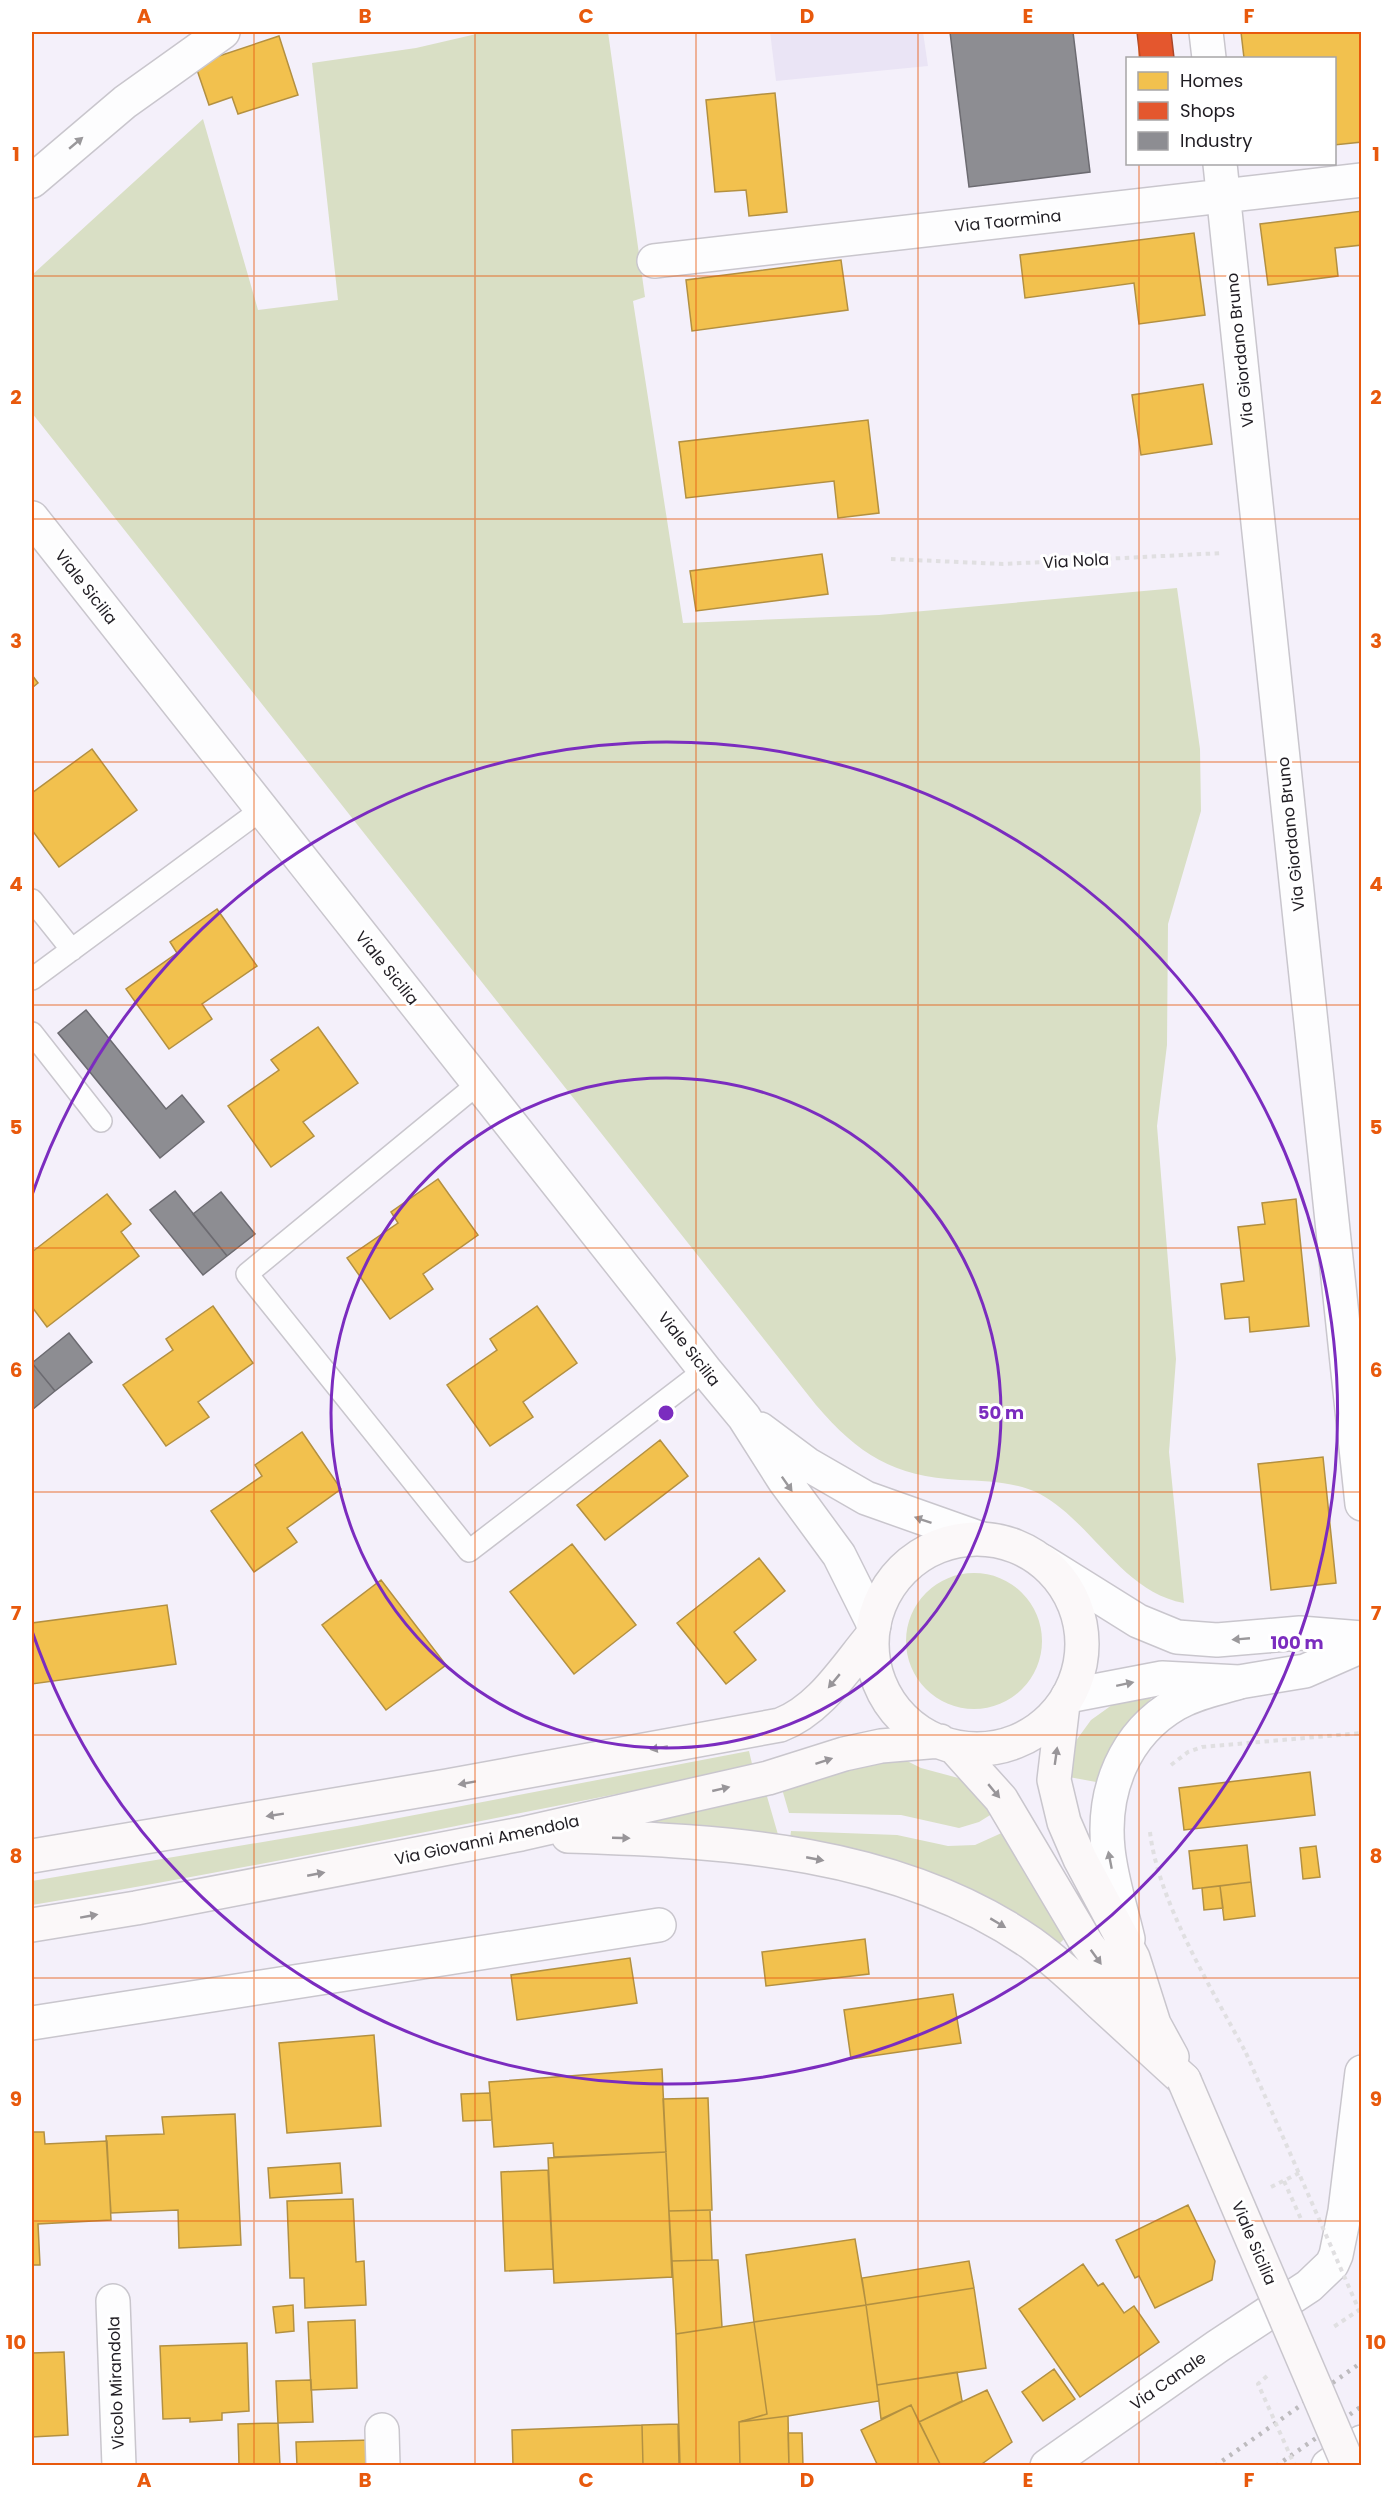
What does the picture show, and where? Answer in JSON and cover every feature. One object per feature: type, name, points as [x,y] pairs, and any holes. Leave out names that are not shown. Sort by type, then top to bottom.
[{"type":"main road","points":[[979,1538],[1012,1544],[1042,1561],[1065,1585],[1079,1616],[1083,1652],[1074,1686],[1054,1716],[1025,1738],[991,1748],[947,1744],[922,1734],[895,1710],[877,1679],[871,1646],[875,1613],[891,1582],[914,1558],[945,1543],[979,1538]]},
{"type":"main road","points":[[32,1856],[447,1786],[780,1725],[797,1719],[811,1707],[873,1631]]},
{"type":"main road","points":[[1065,1700],[1054,1766],[1056,1796],[1072,1842],[1133,1958],[1154,2024]]},
{"type":"main road","name":"Via Giovanni Amendola","points":[[32,1926],[521,1834],[768,1778],[862,1750],[902,1743],[947,1744]]},
{"type":"main road","points":[[947,1744],[995,1792],[1013,1817],[1093,1953],[1124,1994],[1154,2024]]},
{"type":"main road","points":[[521,1834],[720,1843],[822,1860],[913,1883],[991,1919],[1046,1954],[1184,2080]]},
{"type":"main road","name":"Viale Sicilia","points":[[1154,2024],[1184,2080],[1349,2466]]},
{"type":"street","points":[[32,180],[125,102],[223,32]]},
{"type":"street","points":[[1206,32],[1209,57]]},
{"type":"street","name":"Via Giordano Bruno","points":[[1220,165],[1362,1504]]},
{"type":"street","name":"Via Taormina","points":[[654,261],[1362,180]]},
{"type":"street","name":"Viale Sicilia","points":[[35,531],[261,810],[744,1417],[784,1480],[839,1555],[873,1631]]},
{"type":"street","name":"Viale Sicilia","points":[[744,1417],[807,1464],[845,1487],[892,1508],[979,1538]]},
{"type":"street","points":[[1042,1561],[1138,1621],[1177,1636],[1217,1640],[1300,1633],[1362,1638]]},
{"type":"street","points":[[1133,1958],[1108,1848],[1108,1817],[1113,1781],[1136,1739],[1161,1715],[1189,1698],[1239,1682],[1305,1671],[1362,1646]]},
{"type":"street","points":[[1065,1700],[1162,1678],[1239,1682]]},
{"type":"street","points":[[32,2023],[659,1925]]},
{"type":"street","name":"Via Canale","points":[[1047,2466],[1318,2279],[1332,2264],[1336,2255],[1346,2201],[1362,2072]]},
{"type":"street","name":"Vicolo Mirandola","points":[[113,2301],[119,2466]]},
{"type":"street","points":[[382,2430],[383,2466]]},
{"type":"street","points":[[1328,2466],[1362,2442]]},
{"type":"lane","points":[[32,980],[261,810]]},
{"type":"lane","points":[[32,900],[72,950]]},
{"type":"lane","points":[[32,1034],[101,1121]]},
{"type":"lane","points":[[479,1083],[247,1274],[469,1551],[705,1370]]},
{"type":"path","name":"Via Nola","points":[[891,559],[1003,564],[1147,558],[1260,550]]},
{"type":"path","points":[[1167,1768],[1188,1752],[1202,1747],[1362,1733]]},
{"type":"path","points":[[1150,1823],[1154,1855],[1172,1906],[1246,2053],[1359,2310],[1327,2332]]},
{"type":"path","points":[[1265,2190],[1299,2173]]},
{"type":"path","points":[[1270,2373],[1258,2384],[1295,2466]]},
{"type":"shaded area","points":[[770,32],[923,32],[928,66],[776,81]]},
{"type":"green space","points":[[485,32],[608,32],[645,297],[633,301],[683,623],[879,615],[1177,588],[1200,749],[1201,811],[1168,924],[1167,1045],[1157,1126],[1176,1359],[1169,1452],[1184,1603],[1162,1596],[1143,1585],[1125,1571],[1076,1522],[1040,1494],[1011,1485],[936,1478],[896,1468],[863,1450],[832,1422],[816,1405],[32,413],[32,275],[203,119],[258,310],[338,300],[312,63],[416,48]]},
{"type":"green space","points":[[974,1573],[1000,1578],[1022,1593],[1037,1615],[1042,1641],[1037,1667],[1022,1689],[1000,1704],[974,1709],[948,1704],[926,1689],[911,1667],[906,1641],[911,1615],[926,1593],[948,1578]]},
{"type":"green space","points":[[1149,1694],[1151,1699],[1133,1718],[1119,1738],[1096,1782],[1069,1777],[1075,1742],[1091,1720],[1119,1700]]},
{"type":"green space","points":[[749,1751],[753,1768],[302,1856],[32,1905],[32,1881],[357,1826]]},
{"type":"green space","points":[[901,1758],[921,1768],[962,1779],[995,1812],[979,1822],[959,1828],[901,1815],[789,1813],[782,1789],[856,1759]]},
{"type":"green space","points":[[766,1793],[779,1838],[698,1825],[652,1822],[649,1819]]},
{"type":"green space","points":[[791,1831],[897,1835],[948,1846],[975,1845],[1006,1831],[1066,1937],[1059,1944],[1010,1912],[790,1839]]},
{"type":"building: Homes","points":[[1241,32],[1362,32],[1362,142],[1336,145],[1336,57],[1244,57]]},
{"type":"building: Homes","points":[[279,36],[298,95],[238,114],[232,97],[209,105],[195,64]]},
{"type":"building: Homes","points":[[775,93],[787,212],[749,216],[746,190],[715,192],[706,100]]},
{"type":"building: Homes","points":[[1362,211],[1362,245],[1335,248],[1338,276],[1268,285],[1260,224]]},
{"type":"building: Homes","points":[[1194,233],[1205,315],[1139,324],[1134,283],[1025,298],[1020,255]]},
{"type":"building: Homes","points":[[841,260],[848,310],[692,331],[686,280]]},
{"type":"building: Homes","points":[[1203,384],[1212,444],[1141,455],[1132,395]]},
{"type":"building: Homes","points":[[868,420],[879,513],[838,518],[834,481],[686,498],[679,442]]},
{"type":"building: Homes","points":[[822,554],[828,594],[696,611],[690,571]]},
{"type":"building: Homes","points":[[32,675],[38,683],[32,688]]},
{"type":"building: Homes","points":[[92,749],[137,810],[59,867],[32,830],[32,793]]},
{"type":"building: Homes","points":[[217,909],[257,966],[202,1004],[212,1019],[169,1049],[126,989],[177,953],[170,942]]},
{"type":"building: Homes","points":[[318,1027],[358,1083],[303,1122],[314,1136],[271,1167],[228,1106],[279,1070],[271,1060]]},
{"type":"building: Homes","points":[[438,1179],[478,1235],[423,1274],[433,1289],[390,1319],[347,1258],[398,1223],[391,1212]]},
{"type":"building: Homes","points":[[107,1194],[131,1224],[121,1232],[139,1256],[47,1327],[32,1307],[32,1252]]},
{"type":"building: Homes","points":[[1296,1199],[1309,1326],[1250,1332],[1249,1317],[1225,1319],[1221,1284],[1244,1281],[1238,1227],[1265,1224],[1262,1203]]},
{"type":"building: Homes","points":[[213,1306],[253,1363],[198,1402],[209,1417],[166,1446],[123,1385],[173,1350],[166,1339]]},
{"type":"building: Homes","points":[[537,1306],[577,1363],[523,1402],[533,1417],[490,1446],[447,1385],[497,1350],[490,1339]]},
{"type":"building: Homes","points":[[302,1432],[341,1489],[287,1528],[297,1542],[254,1572],[211,1511],[262,1476],[255,1465]]},
{"type":"building: Homes","points":[[660,1440],[688,1476],[605,1540],[577,1505]]},
{"type":"building: Homes","points":[[1323,1457],[1336,1583],[1271,1590],[1258,1464]]},
{"type":"building: Homes","points":[[572,1544],[636,1625],[574,1674],[510,1592]]},
{"type":"building: Homes","points":[[759,1558],[785,1591],[734,1632],[756,1660],[726,1684],[677,1623]]},
{"type":"building: Homes","points":[[381,1580],[446,1665],[386,1710],[322,1625]]},
{"type":"building: Homes","points":[[167,1605],[176,1664],[32,1684],[32,1623]]},
{"type":"building: Homes","points":[[1310,1772],[1315,1815],[1184,1830],[1179,1788]]},
{"type":"building: Homes","points":[[1247,1845],[1251,1882],[1193,1889],[1189,1851]]},
{"type":"building: Homes","points":[[1316,1846],[1320,1877],[1303,1879],[1300,1848]]},
{"type":"building: Homes","points":[[1251,1882],[1255,1916],[1224,1920],[1220,1886]]},
{"type":"building: Homes","points":[[1220,1886],[1223,1908],[1204,1910],[1202,1888]]},
{"type":"building: Homes","points":[[865,1939],[869,1974],[766,1986],[762,1952]]},
{"type":"building: Homes","points":[[630,1958],[637,2003],[517,2020],[511,1975]]},
{"type":"building: Homes","points":[[953,1994],[961,2043],[851,2059],[844,2010]]},
{"type":"building: Homes","points":[[374,2035],[381,2126],[287,2133],[279,2043]]},
{"type":"building: Homes","points":[[662,2069],[666,2152],[554,2157],[553,2143],[494,2147],[489,2082]]},
{"type":"building: Homes","points":[[490,2093],[492,2120],[463,2121],[461,2094]]},
{"type":"building: Homes","points":[[708,2098],[712,2210],[669,2211],[663,2099]]},
{"type":"building: Homes","points":[[235,2114],[241,2245],[179,2248],[178,2210],[111,2213],[106,2136],[164,2134],[162,2117]]},
{"type":"building: Homes","points":[[32,2132],[44,2132],[45,2144],[107,2141],[111,2220],[38,2224],[40,2265],[32,2265]]},
{"type":"building: Homes","points":[[666,2152],[672,2277],[554,2283],[548,2158]]},
{"type":"building: Homes","points":[[340,2163],[342,2193],[270,2198],[268,2168]]},
{"type":"building: Homes","points":[[548,2170],[553,2269],[505,2271],[501,2172]]},
{"type":"building: Homes","points":[[353,2199],[356,2262],[364,2261],[366,2305],[305,2308],[304,2278],[290,2278],[287,2201]]},
{"type":"building: Homes","points":[[1188,2205],[1215,2261],[1212,2280],[1155,2308],[1139,2276],[1135,2278],[1116,2240]]},
{"type":"building: Homes","points":[[710,2210],[712,2260],[672,2261],[669,2211]]},
{"type":"building: Homes","points":[[855,2239],[866,2305],[754,2322],[746,2255]]},
{"type":"building: Homes","points":[[718,2260],[722,2327],[676,2334],[672,2261]]},
{"type":"building: Homes","points":[[969,2261],[974,2288],[866,2305],[862,2278]]},
{"type":"building: Homes","points":[[1083,2264],[1098,2286],[1103,2283],[1124,2313],[1134,2306],[1159,2342],[1080,2397],[1019,2309]]},
{"type":"building: Homes","points":[[974,2288],[986,2368],[877,2385],[866,2305]]},
{"type":"building: Homes","points":[[293,2305],[294,2331],[276,2333],[273,2307]]},
{"type":"building: Homes","points":[[866,2305],[879,2401],[739,2422],[767,2414],[754,2322]]},
{"type":"building: Homes","points":[[355,2320],[357,2388],[311,2390],[308,2322]]},
{"type":"building: Homes","points":[[754,2322],[767,2414],[739,2422],[740,2466],[680,2466],[676,2334]]},
{"type":"building: Homes","points":[[247,2343],[249,2411],[222,2413],[222,2420],[190,2422],[190,2418],[163,2419],[160,2346]]},
{"type":"building: Homes","points":[[64,2352],[68,2435],[32,2437],[32,2353]]},
{"type":"building: Homes","points":[[1054,2369],[1075,2399],[1043,2421],[1022,2392]]},
{"type":"building: Homes","points":[[957,2372],[962,2401],[919,2422],[911,2405],[881,2419],[877,2385]]},
{"type":"building: Homes","points":[[311,2380],[313,2422],[278,2423],[276,2381]]},
{"type":"building: Homes","points":[[987,2390],[1012,2442],[979,2466],[941,2466],[919,2422]]},
{"type":"building: Homes","points":[[911,2405],[941,2466],[878,2466],[861,2430]]},
{"type":"building: Homes","points":[[788,2416],[789,2466],[740,2466],[739,2422]]},
{"type":"building: Homes","points":[[278,2423],[280,2466],[239,2466],[238,2424]]},
{"type":"building: Homes","points":[[678,2424],[679,2465],[643,2466],[642,2425]]},
{"type":"building: Homes","points":[[642,2425],[643,2466],[513,2466],[512,2430]]},
{"type":"building: Homes","points":[[788,2433],[802,2433],[803,2466],[789,2466]]},
{"type":"building: Homes","points":[[372,2440],[373,2466],[297,2466],[296,2442]]},
{"type":"building: Shops","points":[[1137,32],[1171,32],[1174,57],[1140,57]]},
{"type":"building: Industry","points":[[950,32],[1073,32],[1090,172],[969,187]]},
{"type":"building: Industry","points":[[86,1010],[166,1109],[182,1095],[204,1122],[160,1158],[58,1033]]},
{"type":"building: Industry","points":[[175,1191],[227,1256],[203,1275],[150,1210]]},
{"type":"building: Industry","points":[[221,1192],[255,1234],[227,1256],[193,1214]]},
{"type":"building: Industry","points":[[69,1333],[92,1362],[55,1391],[32,1363]]},
{"type":"building: Industry","points":[[32,1363],[55,1391],[32,1410]]},
{"type":"railway","points":[[1215,2466],[1362,2362]]},
{"type":"railway","points":[[1276,2466],[1362,2406]]}]
